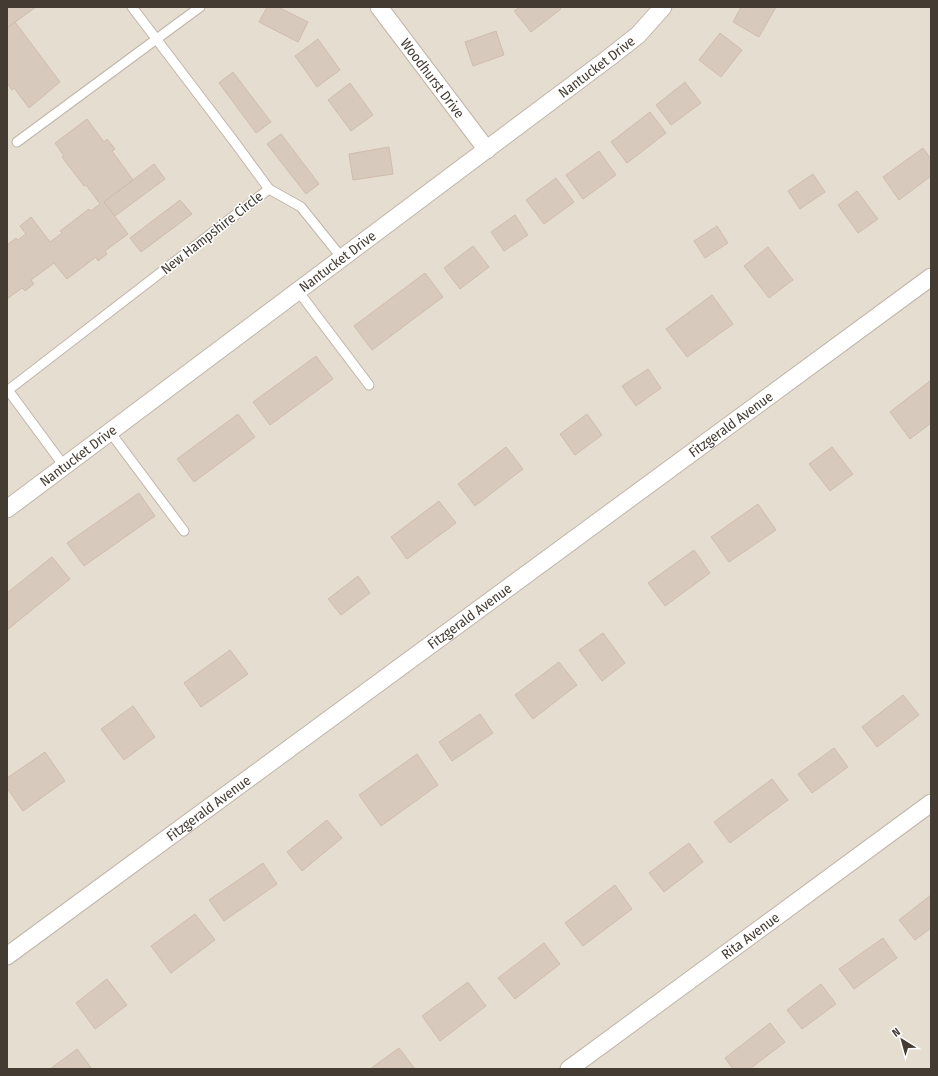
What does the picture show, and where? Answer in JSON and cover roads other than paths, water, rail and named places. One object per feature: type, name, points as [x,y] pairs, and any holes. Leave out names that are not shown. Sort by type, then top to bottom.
[{"type":"street","name":"Woodhurst Drive","points":[[379,7],[487,150]]},
{"type":"street","name":"Nantucket Drive","points":[[7,509],[621,48],[638,34],[663,7]]},
{"type":"street","name":"Fitzgerald Avenue","points":[[7,956],[931,277]]},
{"type":"street","name":"Rita Avenue","points":[[569,1069],[931,803]]},
{"type":"lane","name":"New Hampshire Circle","points":[[7,391],[269,189],[132,7]]},
{"type":"lane","points":[[17,142],[200,7]]},
{"type":"lane","points":[[269,189],[301,207],[342,258]]},
{"type":"lane","points":[[298,291],[369,385]]},
{"type":"lane","points":[[7,391],[64,466]]},
{"type":"lane","points":[[110,432],[184,531]]}]
